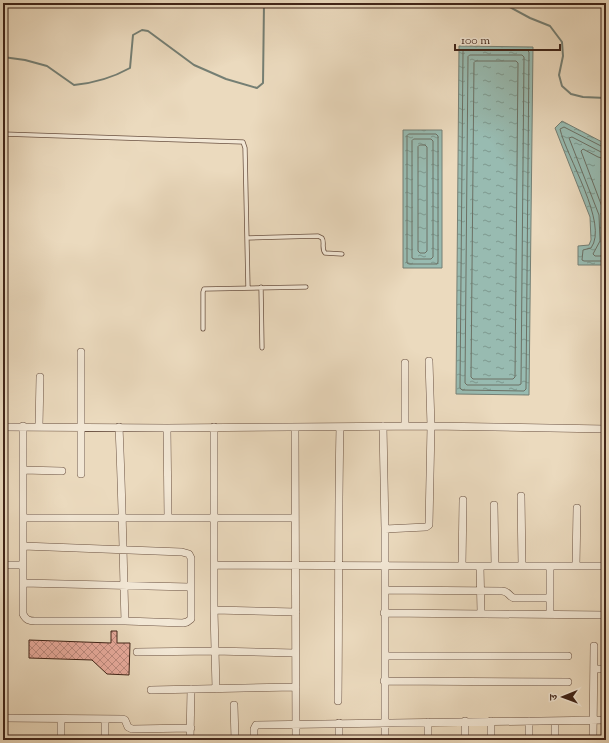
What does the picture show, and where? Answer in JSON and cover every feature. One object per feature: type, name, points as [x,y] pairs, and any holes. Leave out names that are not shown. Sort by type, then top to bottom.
[{"type":"street","points":[[81,474],[82,352]]},
{"type":"street","points":[[385,529],[426,527],[429,525],[431,426],[429,361]]},
{"type":"street","points":[[405,363],[405,426]]},
{"type":"street","points":[[39,426],[40,377]]},
{"type":"street","points":[[3,426],[166,428],[431,426],[606,429]]},
{"type":"street","points":[[23,426],[23,470],[23,518],[23,546],[23,614],[27,620],[125,620],[186,623],[191,619],[191,558],[189,554],[182,552],[23,546]]},
{"type":"street","points":[[383,426],[385,529],[385,740]]},
{"type":"street","points":[[119,427],[125,620]]},
{"type":"street","points":[[214,427],[214,651],[216,689]]},
{"type":"street","points":[[295,427],[296,740]]},
{"type":"street","points":[[338,701],[338,493],[340,427]]},
{"type":"street","points":[[166,428],[168,518]]},
{"type":"street","points":[[23,470],[62,471]]},
{"type":"street","points":[[521,496],[522,566]]},
{"type":"street","points":[[462,566],[463,500]]},
{"type":"street","points":[[494,506],[495,566]]},
{"type":"street","points":[[576,566],[577,508]]},
{"type":"street","points":[[23,518],[295,518]]},
{"type":"street","points":[[3,565],[23,565]]},
{"type":"street","points":[[214,565],[606,566],[605,615],[550,613],[384,613]]},
{"type":"street","points":[[480,566],[481,613]]},
{"type":"street","points":[[550,566],[550,613]]},
{"type":"street","points":[[23,583],[190,587]]},
{"type":"street","points":[[385,590],[506,591],[512,598],[550,598]]},
{"type":"street","points":[[214,610],[296,612]]},
{"type":"street","points":[[593,740],[594,646]]},
{"type":"street","points":[[137,652],[214,651],[295,653]]},
{"type":"street","points":[[385,656],[568,656]]},
{"type":"street","points":[[594,669],[606,669]]},
{"type":"street","points":[[384,681],[568,682]]},
{"type":"street","points":[[151,690],[296,687]]},
{"type":"street","points":[[190,689],[190,740]]},
{"type":"street","points":[[234,705],[235,740]]},
{"type":"street","points":[[3,718],[125,720],[128,727],[132,729],[190,728]]},
{"type":"street","points":[[61,719],[61,740]]},
{"type":"street","points":[[105,719],[105,740]]},
{"type":"street","points":[[555,720],[555,740]]},
{"type":"street","points":[[254,740],[254,729],[256,725],[606,720]]},
{"type":"street","points":[[465,721],[465,740]]},
{"type":"street","points":[[491,721],[491,740]]},
{"type":"street","points":[[529,721],[529,740]]},
{"type":"street","points":[[428,722],[428,740]]},
{"type":"street","points":[[339,740],[340,723]]},
{"type":"lane","points":[[3,134],[243,142],[245,148],[248,288]]},
{"type":"lane","points":[[247,238],[318,236],[323,240],[323,250],[325,253],[342,254]]},
{"type":"lane","points":[[261,287],[262,348]]},
{"type":"lane","points":[[203,329],[204,289],[306,287]]},
{"type":"water","points":[[459,46],[533,47],[529,395],[456,394]]},
{"type":"water","points":[[562,121],[606,144],[606,265],[578,265],[578,246],[589,245],[591,240],[590,217],[555,128]]},
{"type":"water","points":[[403,130],[442,130],[442,268],[403,268]]},
{"type":"building","points":[[111,631],[117,631],[117,643],[130,643],[129,675],[107,674],[92,660],[29,658],[29,640],[111,643]]},
{"type":"waterway","points":[[3,57],[25,60],[47,66],[74,85],[89,83],[117,75],[130,68],[133,35],[142,30],[148,31],[194,65],[226,79],[257,88],[263,83],[264,3]]},
{"type":"waterway","points":[[502,3],[530,18],[550,26],[562,42],[563,56],[559,75],[562,86],[571,94],[583,97],[606,98]]}]
